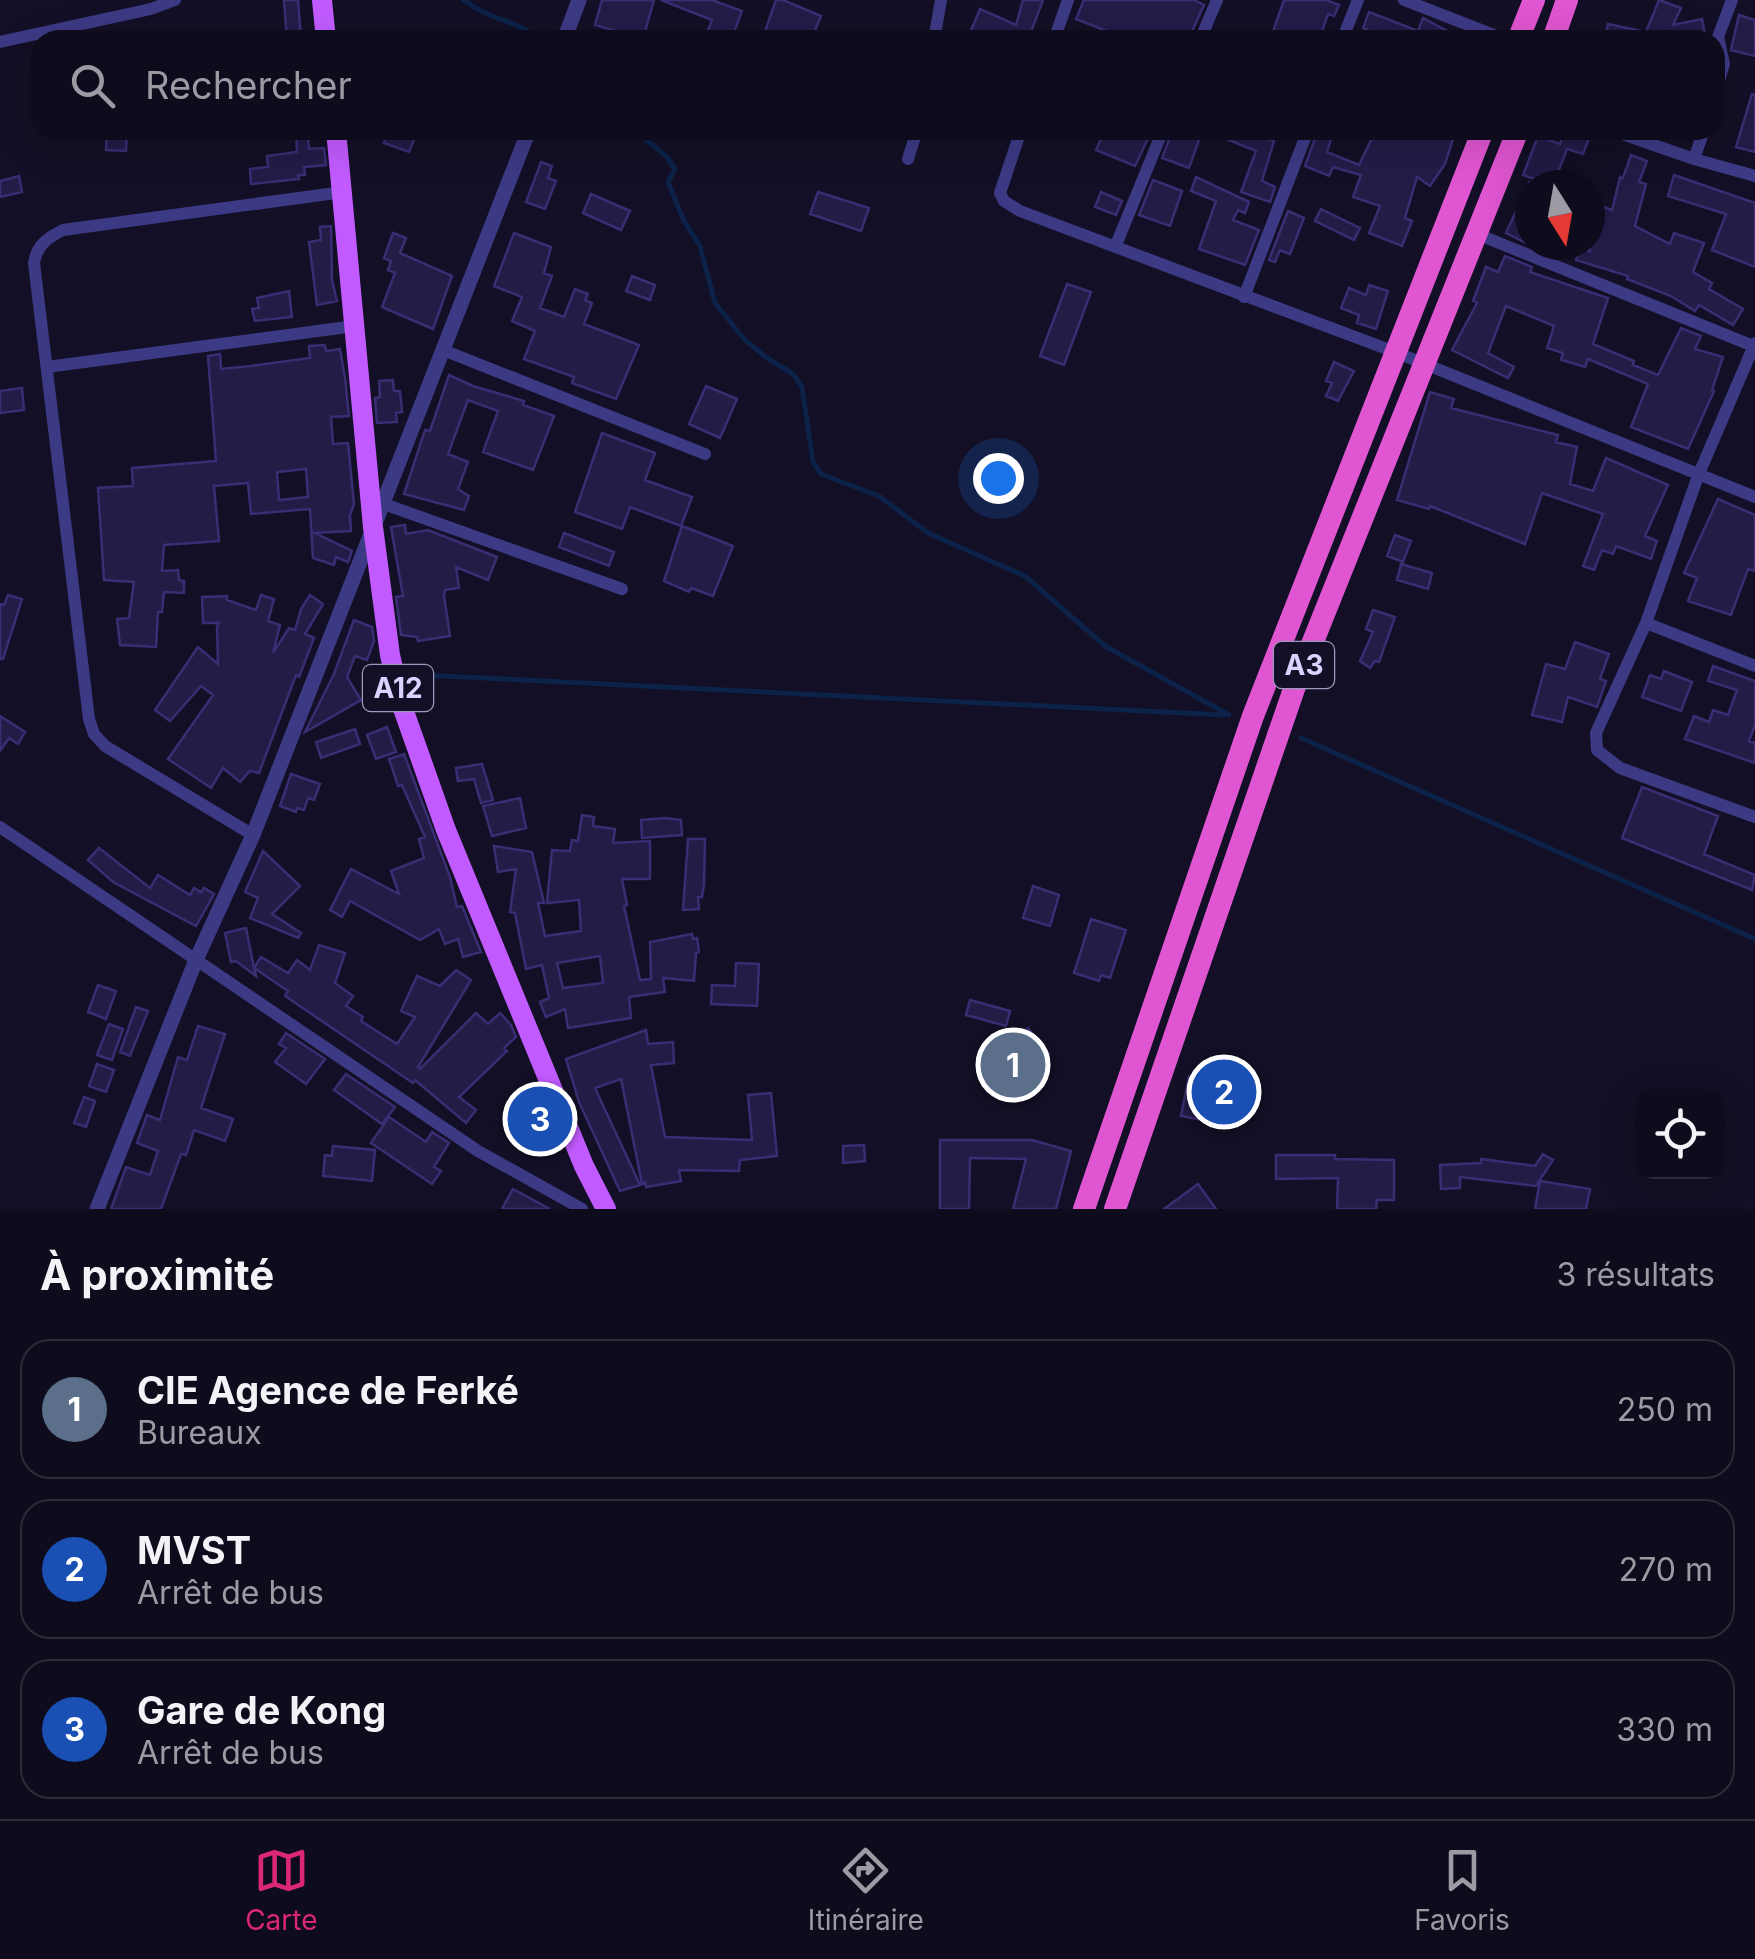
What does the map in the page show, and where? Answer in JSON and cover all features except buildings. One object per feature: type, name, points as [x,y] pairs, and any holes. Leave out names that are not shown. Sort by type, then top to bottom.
[{"type":"highway","points":[[1522,30],[1534,0]]},
{"type":"highway","points":[[1556,30],[1568,0]]},
{"type":"highway","name":"A3","points":[[1084,1209],[1254,716],[1479,140]]},
{"type":"highway","name":"A3","points":[[1115,1209],[1294,689],[1514,140]]},
{"type":"main road","points":[[322,0],[325,30]]},
{"type":"main road","name":"A12","points":[[337,140],[373,528],[390,655],[401,703],[424,770],[584,1166],[606,1209]]},
{"type":"street","points":[[55,30],[151,9],[174,0]]},
{"type":"street","points":[[568,30],[580,0]]},
{"type":"street","points":[[1058,30],[1068,0]]},
{"type":"street","points":[[1204,30],[1217,0]]},
{"type":"street","points":[[1346,30],[1358,0]]},
{"type":"street","points":[[1404,0],[1481,30]]},
{"type":"street","points":[[1720,30],[1732,0]]},
{"type":"street","points":[[935,30],[936,2]]},
{"type":"street","points":[[0,42],[30,35]]},
{"type":"street","points":[[97,1209],[196,960],[253,834],[525,140]]},
{"type":"street","points":[[908,159],[913,140]]},
{"type":"street","points":[[1017,140],[1001,184],[1004,201],[1020,211],[1395,352],[1755,498]]},
{"type":"street","points":[[1116,246],[1159,140]]},
{"type":"street","points":[[1244,297],[1304,140]]},
{"type":"street","points":[[1638,140],[1755,176]]},
{"type":"street","points":[[1694,160],[1701,140]]},
{"type":"street","points":[[253,834],[105,746],[94,734],[34,263],[36,250],[47,238],[63,230],[343,192]]},
{"type":"street","points":[[1477,234],[1754,344],[1698,476],[1646,623],[1596,733],[1597,750],[1620,768],[1755,816]]},
{"type":"street","points":[[47,367],[355,326]]},
{"type":"street","points":[[443,350],[705,454]]},
{"type":"street","points":[[384,504],[622,589]]},
{"type":"street","points":[[1646,623],[1755,666]]},
{"type":"street","points":[[0,827],[478,1151],[582,1209]]},
{"type":"waterway","points":[[464,0],[526,30]]},
{"type":"waterway","points":[[647,140],[675,169],[668,182],[684,221],[700,246],[715,303],[744,339],[793,374],[802,387],[813,462],[821,474],[879,496],[928,533],[1025,576],[1105,646],[1229,715]]},
{"type":"waterway","points":[[423,675],[1224,715]]},
{"type":"waterway","points":[[1301,738],[1755,939]]},
{"type":"place","name":"CIE Agence de Ferké","points":[[1013,1065]]},
{"type":"place","name":"MVST","points":[[1224,1092]]},
{"type":"place","name":"Gare de Kong","points":[[540,1119]]}]
